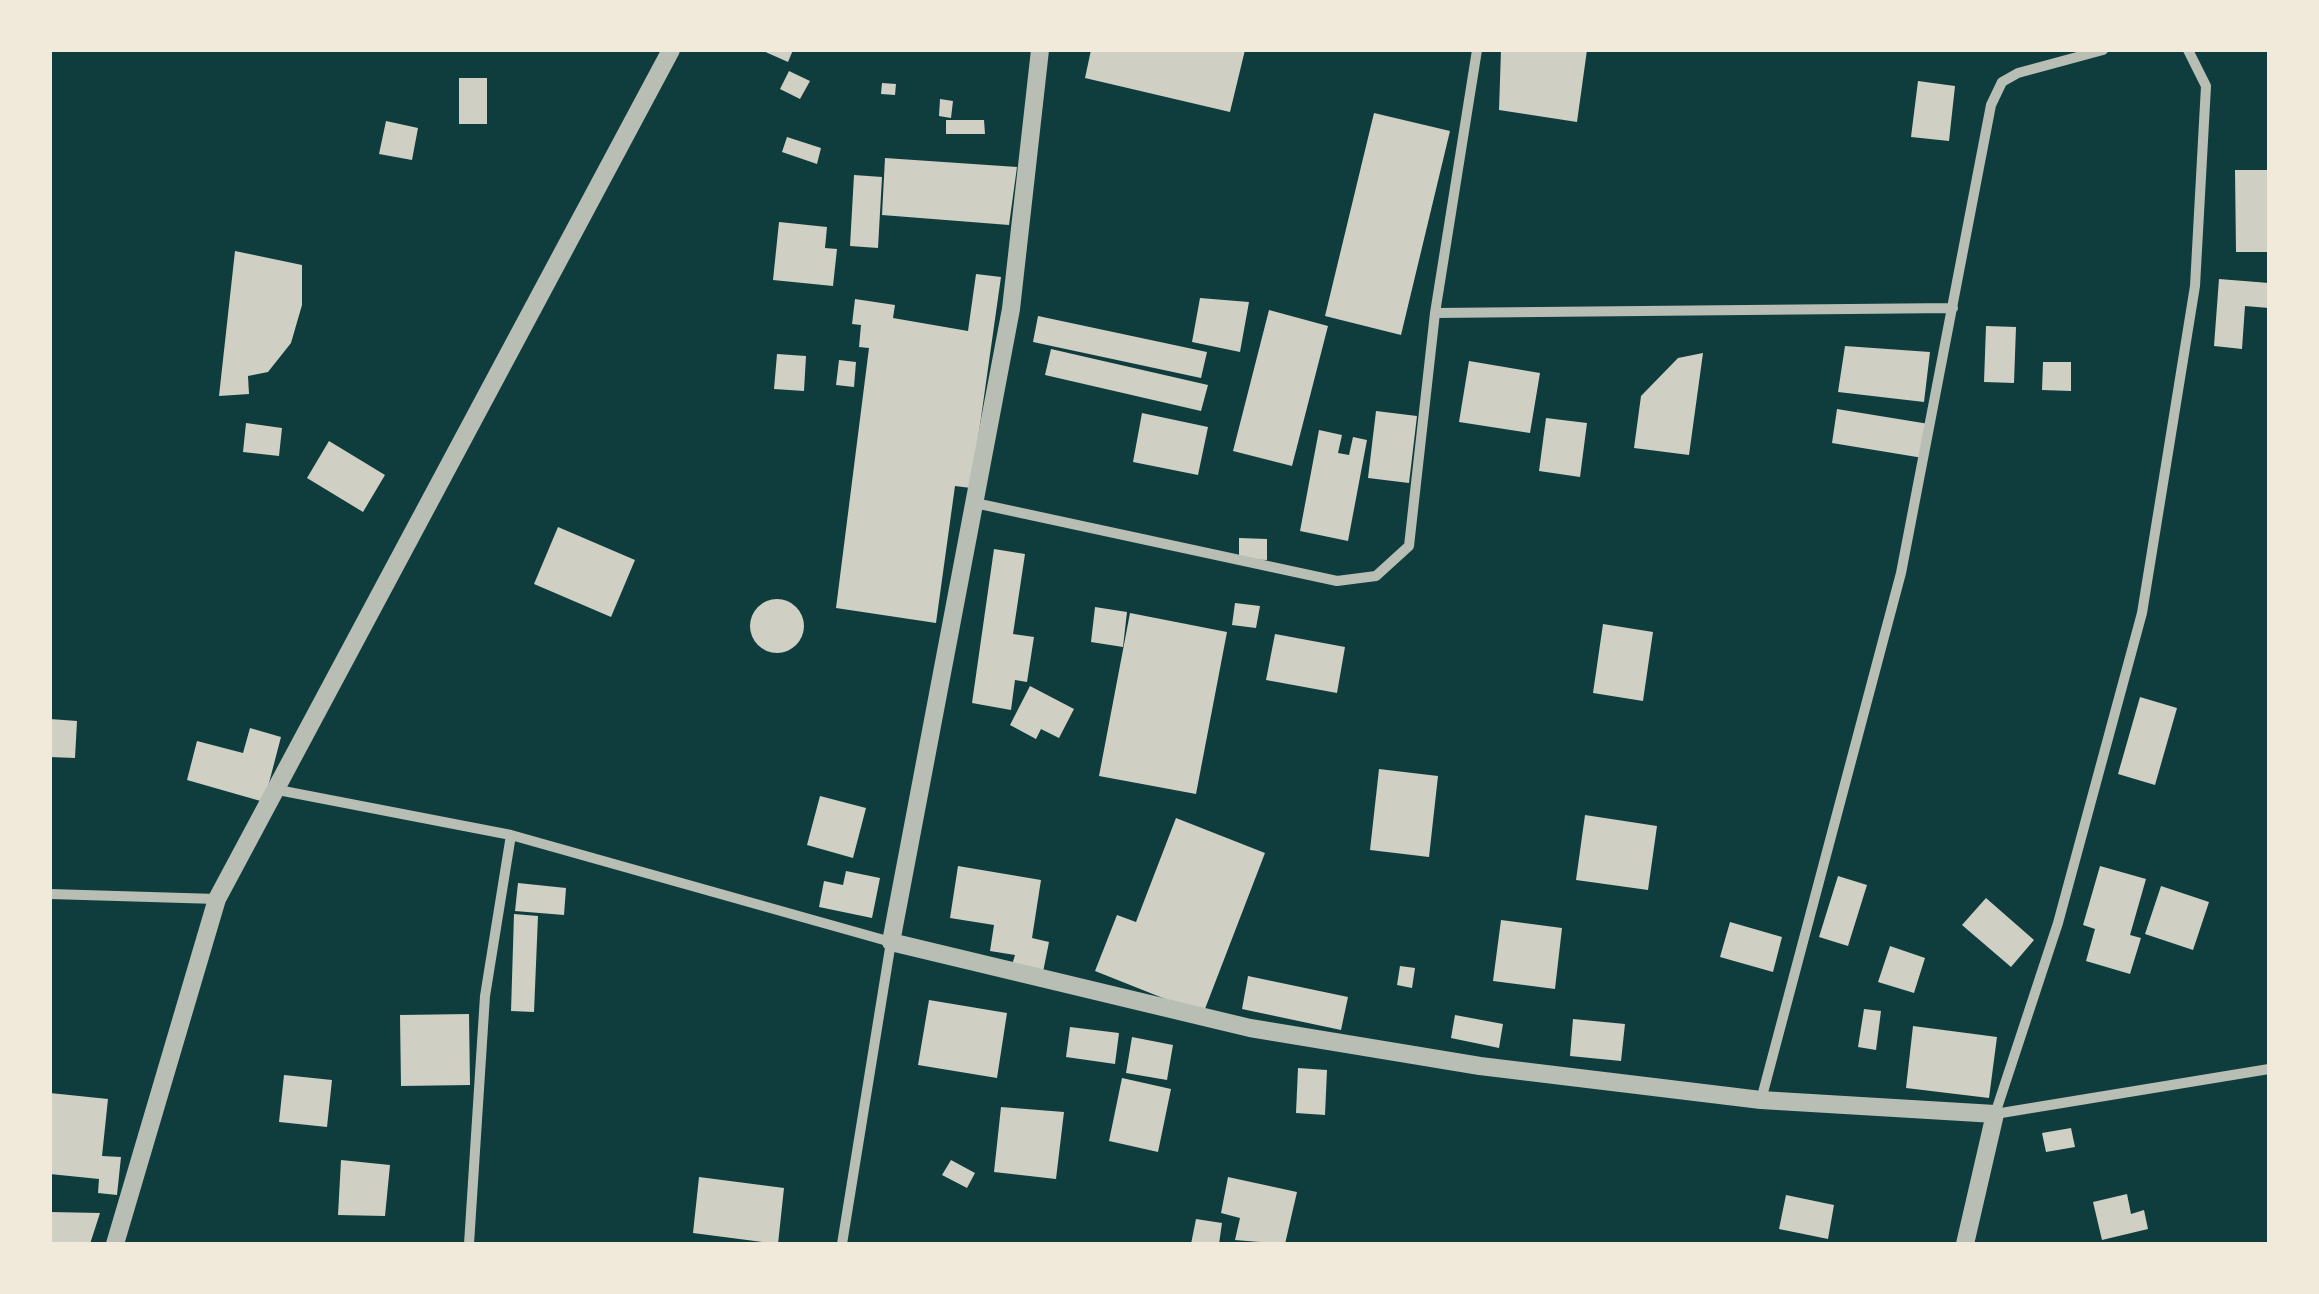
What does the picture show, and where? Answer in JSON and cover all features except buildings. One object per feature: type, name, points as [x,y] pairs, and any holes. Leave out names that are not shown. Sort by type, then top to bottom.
[{"type":"street","points":[[116,1244],[217,900],[671,50]]},
{"type":"street","points":[[842,1244],[891,942],[1011,309],[1040,50]]},
{"type":"street","points":[[975,503],[1337,581],[1376,576],[1409,546],[1435,313],[1477,50]]},
{"type":"street","points":[[1761,1100],[1901,573],[1991,106],[2002,82],[2018,73],[2103,50]]},
{"type":"street","points":[[1965,1244],[1995,1114],[2058,923],[2142,612],[2195,286],[2206,86],[2188,50]]},
{"type":"street","points":[[1435,313],[1953,308]]},
{"type":"street","points":[[278,790],[510,835],[891,942],[1250,1028],[1480,1066],[1761,1100],[1995,1114],[2269,1069]]},
{"type":"street","points":[[470,1244],[485,996],[510,835]]},
{"type":"street","points":[[50,894],[217,900]]}]
